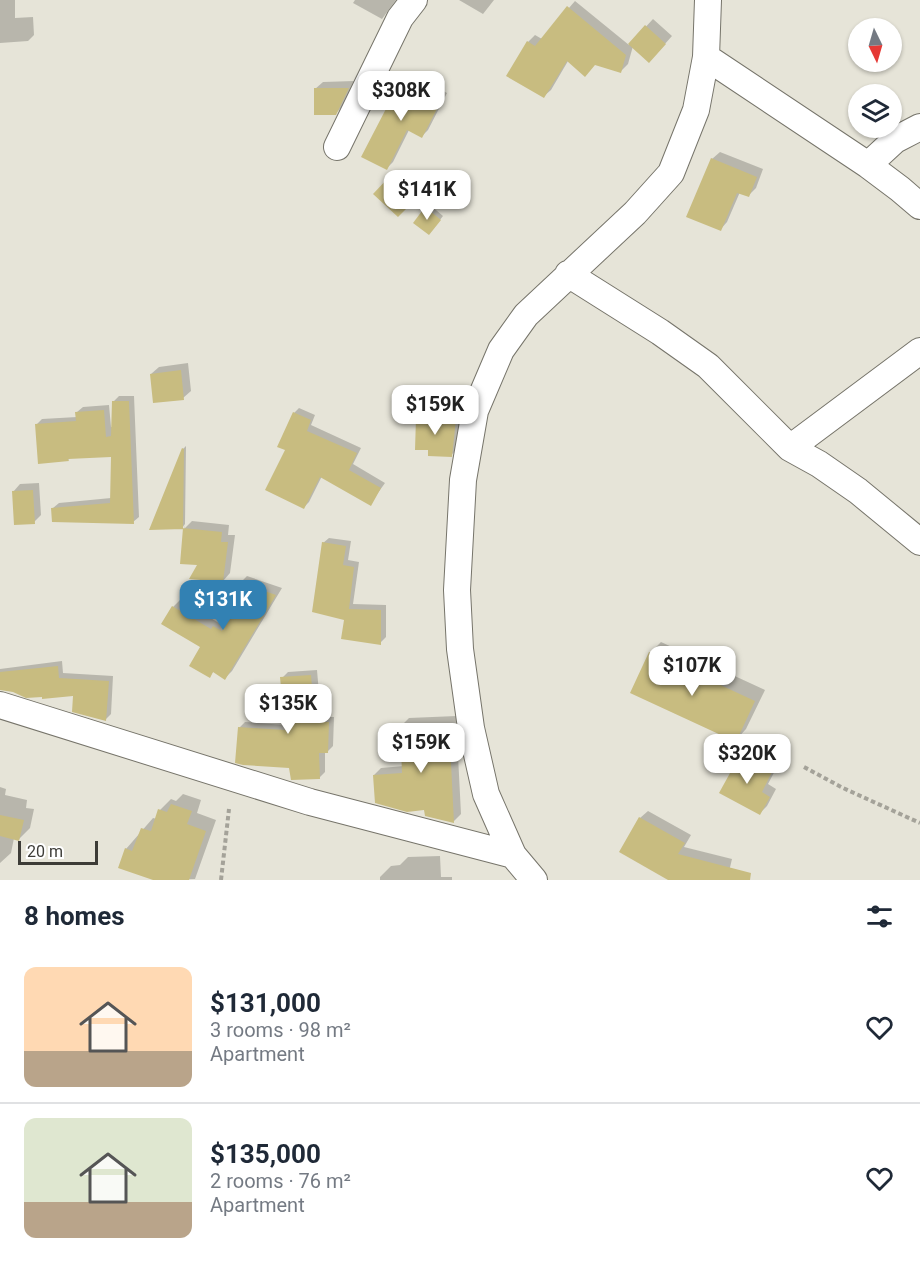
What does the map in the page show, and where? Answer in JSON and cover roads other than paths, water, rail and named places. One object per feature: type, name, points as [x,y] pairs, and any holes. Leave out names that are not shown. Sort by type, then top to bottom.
[{"type":"street","points":[[337,147],[400,18],[414,0]]},
{"type":"street","points":[[534,880],[513,855],[486,794],[471,728],[460,649],[457,590],[463,480],[475,411],[501,350],[526,315],[635,213],[671,173],[696,110],[706,57],[708,0]]},
{"type":"street","points":[[706,57],[868,165],[920,206]]},
{"type":"street","points":[[868,165],[895,140],[920,127]]},
{"type":"street","points":[[568,274],[660,332],[708,366],[790,448],[819,464],[858,491],[920,542]]},
{"type":"street","points":[[790,448],[920,351]]},
{"type":"street","points":[[0,705],[310,802],[513,855]]}]
